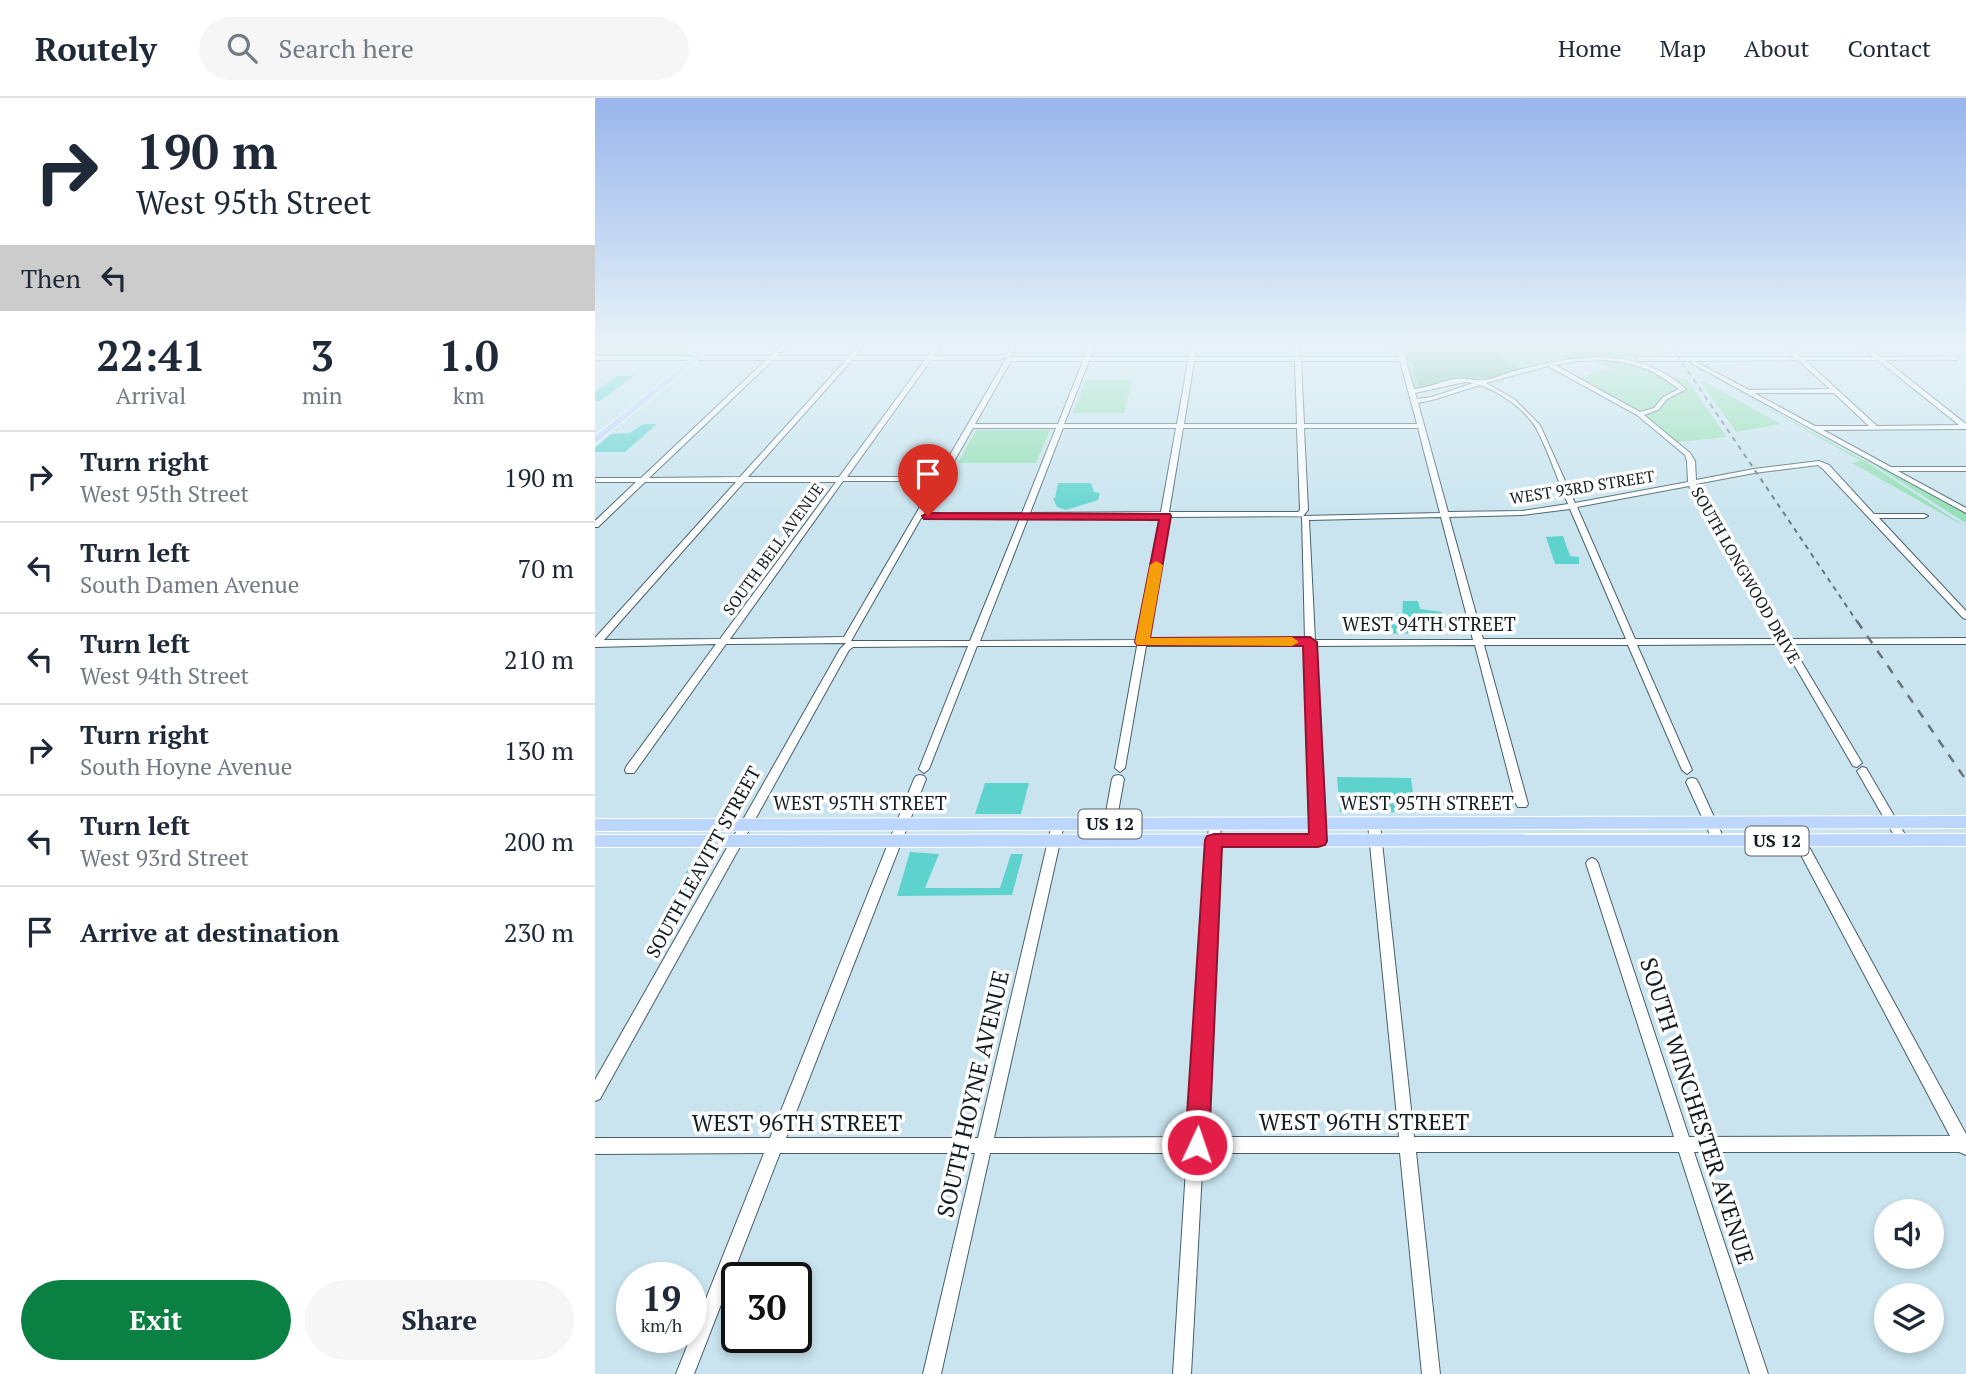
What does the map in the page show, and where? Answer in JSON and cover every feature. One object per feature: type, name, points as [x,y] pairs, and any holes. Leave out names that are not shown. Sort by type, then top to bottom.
[{"type":"main road","points":[[595,429],[626,406]]},
{"type":"main road","points":[[612,427],[613,421],[627,406]]},
{"type":"main road","points":[[595,441],[638,406]]},
{"type":"main road","name":"WEST 95TH STREET","points":[[1375,832],[1711,823],[1966,822]]},
{"type":"main road","name":"WEST 95TH STREET","points":[[595,825],[1058,824],[1108,832]]},
{"type":"main road","name":"WEST 95TH STREET","points":[[595,841],[1055,840],[1108,832],[1375,832],[1720,841],[1966,841]]},
{"type":"street","points":[[595,525],[722,406]]},
{"type":"street","points":[[595,643],[808,406]]},
{"type":"street","name":"SOUTH BELL AVENUE","points":[[630,770],[894,406]]},
{"type":"street","name":"SOUTH LEAVITT STREET","points":[[595,1094],[980,406]]},
{"type":"street","points":[[685,1374],[1068,406]]},
{"type":"street","points":[[1108,832],[1183,406]]},
{"type":"street","points":[[1300,406],[1318,832]]},
{"type":"street","points":[[1416,406],[1522,804]]},
{"type":"street","points":[[1515,406],[1534,421],[1720,841]]},
{"type":"street","name":"SOUTH LONGWOOD DRIVE","points":[[1624,406],[1639,414],[1688,454],[1692,484],[1903,841]]},
{"type":"street","points":[[1639,414],[1659,406]]},
{"type":"street","points":[[1774,406],[1966,511]]},
{"type":"street","points":[[1852,406],[1876,428]]},
{"type":"street","points":[[1939,406],[1966,427]]},
{"type":"street","points":[[969,426],[1421,426]]},
{"type":"street","points":[[1814,428],[1966,427]]},
{"type":"street","name":"WEST 93RD STREET","points":[[918,516],[1444,516],[1522,513],[1573,506],[1757,470],[1819,463],[1874,516]]},
{"type":"street","points":[[1890,469],[1966,469]]},
{"type":"street","points":[[596,480],[939,479]]},
{"type":"street","points":[[1874,516],[1924,516]]},
{"type":"street","points":[[1874,516],[1966,616]]},
{"type":"street","name":"WEST 94TH STREET","points":[[595,643],[1966,641]]},
{"type":"street","points":[[1790,823],[1965,1147]]},
{"type":"street","name":"SOUTH HOYNE AVENUE","points":[[932,1374],[1058,824]]},
{"type":"street","points":[[1182,1374],[1215,832]]},
{"type":"street","points":[[1375,832],[1431,1374]]},
{"type":"street","name":"SOUTH WINCHESTER AVENUE","points":[[1592,863],[1759,1374]]},
{"type":"street","name":"WEST 96TH STREET","points":[[595,1146],[1684,1144],[1965,1147]]},
{"type":"green space","points":[[1076,406],[1126,406],[1124,413],[1073,413]]},
{"type":"green space","points":[[1630,406],[1705,406],[1726,437],[1678,442]]},
{"type":"green space","points":[[1717,406],[1748,406],[1781,424],[1736,432]]},
{"type":"green space","points":[[1762,406],[1865,461],[1966,527],[1852,463],[1861,461]]},
{"type":"green space","points":[[1768,406],[1966,514],[1966,523],[1863,458]]},
{"type":"green space","points":[[976,430],[1050,430],[1036,463],[958,463]]},
{"type":"building","points":[[643,424],[657,424],[625,452],[595,452],[595,448],[611,434],[630,433]]},
{"type":"building","points":[[1058,483],[1091,483],[1094,492],[1100,493],[1098,500],[1066,510],[1057,507],[1053,498]]},
{"type":"building","points":[[1563,536],[1570,556],[1579,557],[1579,564],[1555,564],[1546,537]]},
{"type":"building","points":[[1403,601],[1418,601],[1420,609],[1442,612],[1448,631],[1427,630],[1423,634],[1373,633],[1370,615],[1402,615]]},
{"type":"building","points":[[1337,777],[1411,778],[1413,794],[1433,794],[1435,808],[1394,808],[1395,812],[1388,813],[1340,812]]},
{"type":"building","points":[[985,783],[1029,783],[1021,814],[975,814]]},
{"type":"building","points":[[698,852],[714,852],[689,895],[673,895]]},
{"type":"building","points":[[910,852],[939,854],[925,888],[1000,888],[1011,854],[1023,854],[1012,895],[897,896]]},
{"type":"railway","points":[[1711,406],[1858,623]]},
{"type":"railway","points":[[1857,621],[1966,780]]},
{"type":"slow traffic","points":[[1156,565],[1142,642],[1292,642]]},
{"type":"route","points":[[928,516],[1165,516],[1142,642],[1310,642],[1318,841],[1214,840],[1197,1145]]}]
